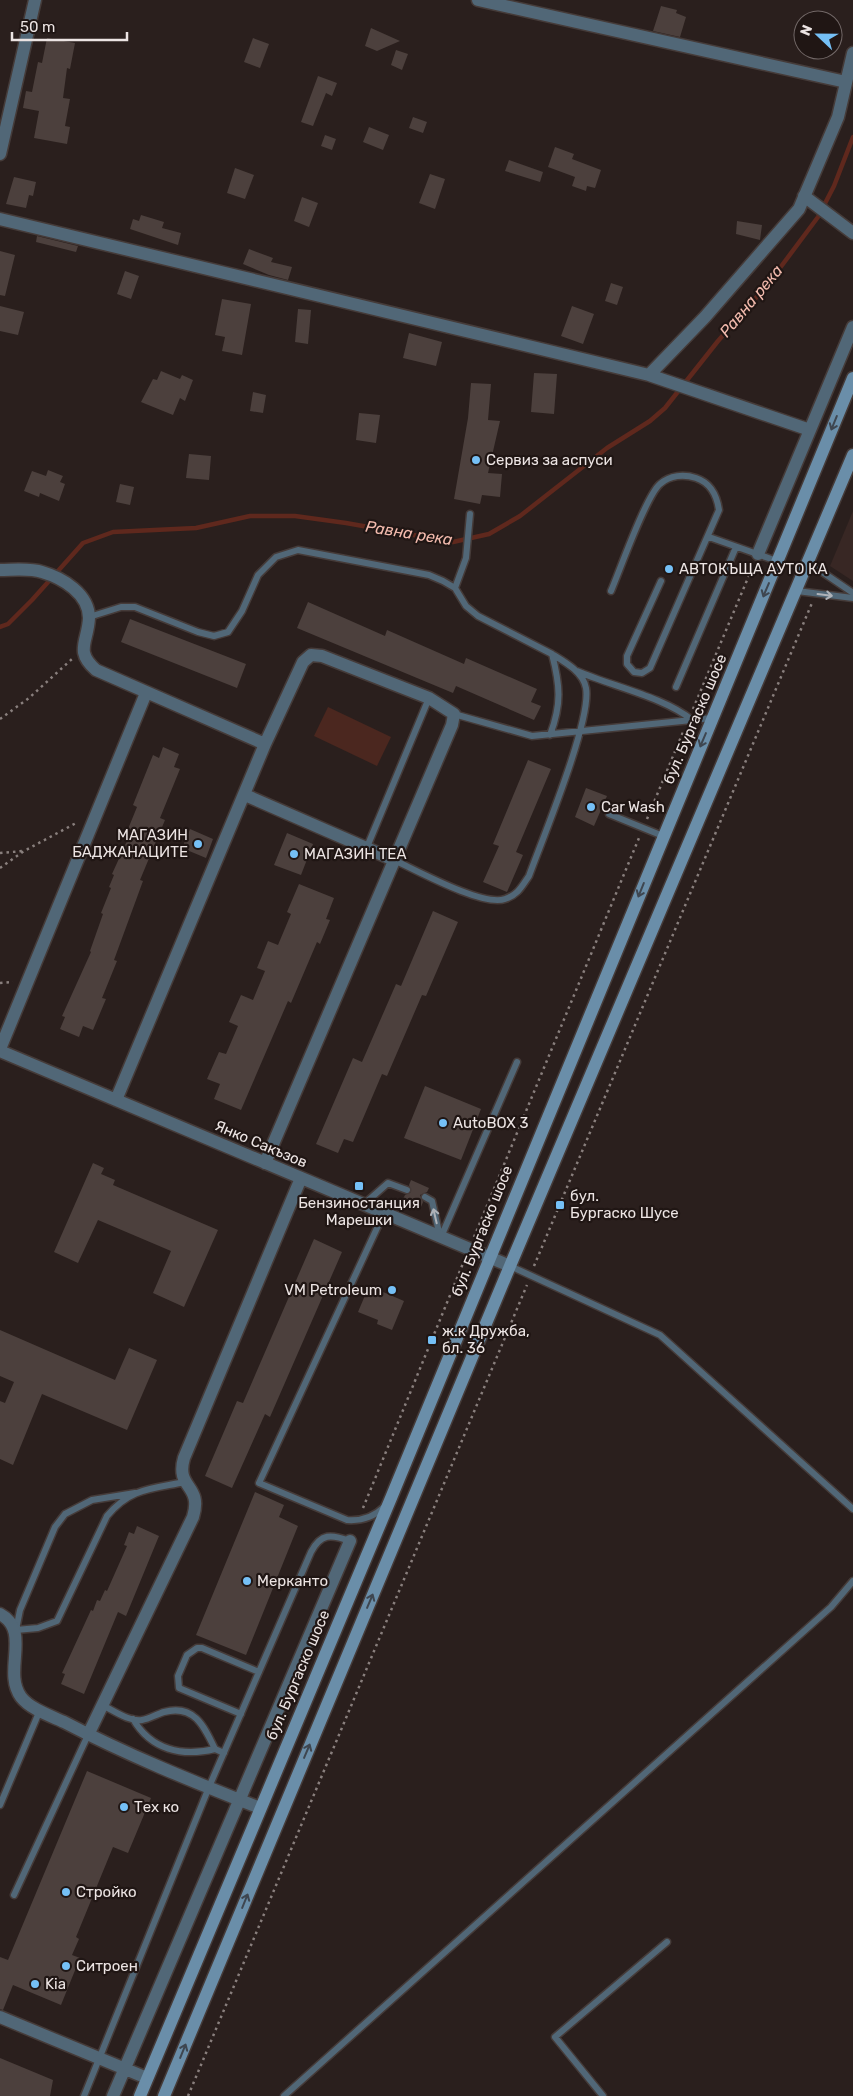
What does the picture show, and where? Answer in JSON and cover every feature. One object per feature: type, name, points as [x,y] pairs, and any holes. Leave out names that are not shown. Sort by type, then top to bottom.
[{"type":"main road","name":"бул. Бургаско шосе","points":[[140,2096],[391,1498],[853,378]]},
{"type":"main road","points":[[164,2096],[510,1266],[809,563],[853,455]]},
{"type":"street","points":[[0,154],[3,130],[35,0]]},
{"type":"street","points":[[478,0],[846,82]]},
{"type":"street","points":[[649,375],[724,296],[798,209],[809,200],[838,117],[853,53]]},
{"type":"street","points":[[809,200],[853,233]]},
{"type":"street","points":[[0,219],[649,375],[810,430]]},
{"type":"street","points":[[758,554],[853,327]]},
{"type":"street","points":[[0,570],[43,572],[63,581],[82,596],[89,617],[83,649],[87,662],[96,670],[265,744]]},
{"type":"street","points":[[116,1100],[265,744],[303,662],[311,655],[322,656],[429,698],[454,714],[452,725],[265,1163]]},
{"type":"street","points":[[0,1050],[146,693]]},
{"type":"street","points":[[244,795],[394,860]]},
{"type":"street","name":"Янко Сакъзов","points":[[0,1050],[468,1250],[510,1266]]},
{"type":"street","points":[[88,1734],[193,1517],[197,1504],[194,1492],[185,1482],[180,1470],[301,1178]]},
{"type":"street","points":[[113,2096],[350,1541]]},
{"type":"street","points":[[0,1614],[6,1617],[16,1630],[14,1684],[22,1698],[40,1710],[88,1734],[260,1808]]},
{"type":"street","points":[[0,2017],[147,2078]]},
{"type":"lane","points":[[611,591],[654,492],[670,478],[690,476],[700,479],[715,494],[719,510],[709,537],[650,668],[642,673],[634,672],[626,664],[627,656],[661,581]]},
{"type":"lane","points":[[455,588],[466,558],[470,514]]},
{"type":"lane","points":[[709,537],[777,561]]},
{"type":"lane","points":[[676,687],[736,546]]},
{"type":"lane","points":[[89,617],[122,607],[135,607],[198,632],[214,636],[228,632],[242,611],[258,575],[276,558],[298,550],[429,575],[455,588],[466,606],[478,616],[552,654],[576,670],[606,684],[653,699],[690,719]]},
{"type":"lane","points":[[809,563],[853,593]]},
{"type":"lane","points":[[797,591],[853,598]]},
{"type":"lane","points":[[550,735],[556,719],[560,697],[558,678],[552,654]]},
{"type":"lane","points":[[394,860],[460,891],[488,899],[504,900],[518,893],[529,876],[580,732],[587,705],[586,687],[576,670]]},
{"type":"lane","points":[[367,847],[429,698]]},
{"type":"lane","points":[[454,714],[532,736],[712,718]]},
{"type":"lane","points":[[609,814],[663,836]]},
{"type":"lane","points":[[440,1238],[516,1062]]},
{"type":"lane","points":[[363,1204],[388,1183],[407,1190]]},
{"type":"lane","points":[[425,1197],[432,1201],[440,1238]]},
{"type":"lane","points":[[384,1213],[259,1483],[335,1515],[358,1521],[372,1516],[383,1508],[391,1498]]},
{"type":"lane","points":[[510,1266],[660,1335],[853,1509]]},
{"type":"lane","points":[[136,1493],[119,1501],[107,1516],[57,1621],[38,1628],[16,1630],[20,1610],[55,1526],[65,1514],[92,1500],[185,1482]]},
{"type":"lane","points":[[84,2096],[209,1787],[317,1541],[326,1536],[338,1536],[350,1541]]},
{"type":"lane","points":[[284,2096],[831,1607],[853,1581]]},
{"type":"lane","points":[[241,1714],[179,1688],[178,1676],[187,1655],[191,1650],[202,1648],[259,1672]]},
{"type":"lane","points":[[102,1705],[133,1720],[142,1720],[171,1710],[192,1714],[206,1729],[215,1749]]},
{"type":"lane","points":[[0,1805],[40,1710]]},
{"type":"lane","points":[[133,1720],[140,1731],[149,1739],[177,1752],[193,1754],[215,1749],[224,1753]]},
{"type":"lane","points":[[14,1895],[88,1734]]},
{"type":"lane","points":[[603,2096],[555,2037],[667,1942]]},
{"type":"path","points":[[358,1521],[468,1250],[758,554]]},
{"type":"path","points":[[188,2096],[816,593]]},
{"type":"path","points":[[0,719],[29,698],[83,649]]},
{"type":"path","points":[[0,868],[24,851],[95,814]]},
{"type":"path","points":[[0,852],[24,851]]},
{"type":"shaded area","points":[[853,511],[853,581],[830,566]]},
{"type":"shaded area","points":[[328,707],[391,737],[377,766],[314,736]]},
{"type":"building","points":[[661,6],[677,10],[676,13],[686,17],[680,37],[653,31]]},
{"type":"building","points":[[371,28],[400,41],[377,51],[365,46]]},
{"type":"building","points":[[47,38],[75,43],[70,69],[67,68],[63,98],[70,99],[65,126],[70,127],[67,144],[34,138],[39,111],[23,108],[26,91],[32,92],[38,62],[42,63]]},
{"type":"building","points":[[253,38],[269,44],[260,68],[244,62]]},
{"type":"building","points":[[396,50],[408,54],[402,70],[391,65]]},
{"type":"building","points":[[318,76],[337,83],[332,96],[326,93],[313,126],[301,122]]},
{"type":"building","points":[[413,117],[427,122],[423,133],[409,128]]},
{"type":"building","points":[[369,127],[389,135],[383,150],[363,142]]},
{"type":"building","points":[[325,135],[336,139],[332,150],[321,146]]},
{"type":"building","points":[[555,147],[574,154],[572,159],[601,170],[595,188],[587,186],[586,191],[572,186],[575,177],[548,167]]},
{"type":"building","points":[[509,160],[543,172],[540,182],[505,171]]},
{"type":"building","points":[[235,168],[254,175],[245,199],[227,193]]},
{"type":"building","points":[[430,174],[445,179],[435,209],[419,203]]},
{"type":"building","points":[[14,177],[36,182],[33,196],[29,195],[26,208],[6,204]]},
{"type":"building","points":[[302,197],[318,203],[309,227],[294,221]]},
{"type":"building","points":[[141,215],[164,222],[162,228],[181,233],[178,245],[130,229],[133,219],[139,221]]},
{"type":"building","points":[[737,221],[762,225],[760,240],[736,234]]},
{"type":"building","points":[[37,236],[78,246],[76,252],[36,242]]},
{"type":"building","points":[[249,249],[273,258],[271,262],[292,267],[288,280],[269,275],[243,264]]},
{"type":"building","points":[[0,251],[15,255],[5,296],[0,295]]},
{"type":"building","points":[[125,271],[139,276],[131,299],[117,294]]},
{"type":"building","points":[[611,283],[623,287],[617,305],[605,301]]},
{"type":"building","points":[[222,299],[251,304],[242,355],[222,351],[225,337],[215,335]]},
{"type":"building","points":[[0,306],[24,312],[18,335],[0,331]]},
{"type":"building","points":[[572,306],[594,314],[583,344],[561,336]]},
{"type":"building","points":[[298,309],[311,310],[308,344],[295,342]]},
{"type":"building","points":[[409,333],[442,342],[436,366],[403,358]]},
{"type":"building","points":[[161,371],[180,379],[182,375],[193,380],[185,401],[180,398],[173,415],[141,402],[153,379],[157,380]]},
{"type":"building","points":[[534,373],[557,374],[554,414],[531,412]]},
{"type":"building","name":"Сервиз за аспуси","points":[[471,383],[491,384],[488,420],[500,421],[488,473],[502,474],[500,497],[482,495],[480,504],[454,499],[468,418]]},
{"type":"building","points":[[253,392],[266,395],[263,413],[250,411]]},
{"type":"building","points":[[359,413],[380,415],[376,443],[356,440]]},
{"type":"building","points":[[189,454],[211,456],[209,480],[186,478]]},
{"type":"building","points":[[48,470],[63,476],[60,482],[65,484],[59,501],[40,493],[39,497],[24,491],[32,471],[46,476]]},
{"type":"building","points":[[120,484],[134,487],[130,505],[116,502]]},
{"type":"building","points":[[308,602],[385,636],[387,630],[464,664],[466,658],[537,689],[531,702],[541,706],[534,720],[456,686],[453,693],[297,628]]},
{"type":"building","points":[[130,619],[246,664],[237,688],[121,642]]},
{"type":"building","points":[[163,747],[179,754],[174,767],[180,769],[160,818],[165,820],[140,880],[143,881],[114,960],[117,961],[102,998],[106,999],[93,1030],[83,1026],[79,1037],[60,1029],[65,1017],[62,1016],[91,952],[103,914],[101,913],[111,888],[109,887],[114,875],[112,874],[132,830],[128,829],[137,807],[133,805],[153,755],[159,758]]},
{"type":"building","points":[[528,760],[551,769],[516,852],[523,855],[507,892],[483,882],[499,846],[493,844]]},
{"type":"building","name":"Car Wash","points":[[586,788],[607,796],[594,826],[575,817]]},
{"type":"building","name":"МАГАЗИН БАДЖАНАЦИТЕ","points":[[190,829],[213,839],[206,858],[182,848]]},
{"type":"building","name":"МАГАЗИН ТЕА","points":[[287,833],[313,844],[301,875],[274,865]]},
{"type":"building","points":[[299,884],[334,898],[326,919],[330,920],[320,944],[317,942],[291,1003],[288,1001],[241,1110],[214,1099],[220,1084],[207,1079],[219,1052],[226,1054],[238,1026],[229,1022],[241,995],[253,1000],[265,971],[257,968],[268,941],[278,945],[291,914],[287,912]]},
{"type":"building","points":[[433,911],[458,922],[426,996],[422,995],[387,1076],[382,1074],[353,1142],[344,1139],[338,1153],[316,1144],[353,1058],[362,1062],[396,984],[401,986]]},
{"type":"building","name":"AutoBOX 3","points":[[425,1086],[481,1109],[461,1160],[404,1138]]},
{"type":"building","points":[[93,1163],[104,1168],[101,1174],[115,1180],[113,1185],[218,1230],[184,1307],[153,1293],[171,1251],[98,1220],[78,1263],[54,1252]]},
{"type":"building","points":[[411,1180],[429,1188],[427,1192],[420,1195],[423,1202],[421,1207],[403,1199],[405,1195],[411,1192],[409,1185]]},
{"type":"building","points":[[314,1239],[342,1252],[270,1417],[265,1414],[232,1488],[205,1476],[237,1401],[243,1403]]},
{"type":"building","points":[[369,1286],[404,1301],[392,1330],[377,1324],[378,1320],[358,1312]]},
{"type":"building","points":[[0,1330],[115,1380],[129,1348],[157,1360],[127,1430],[42,1394],[13,1465],[0,1459],[0,1401],[5,1403],[14,1382],[0,1376]]},
{"type":"building","name":"Мерканто","points":[[255,1492],[284,1505],[279,1517],[298,1526],[246,1655],[196,1635]]},
{"type":"building","points":[[137,1526],[159,1536],[126,1616],[118,1612],[84,1694],[61,1684],[65,1674],[62,1673],[91,1610],[93,1611],[97,1600],[100,1601],[105,1590],[107,1591],[127,1546],[124,1545],[129,1532],[134,1534]]},
{"type":"building","points":[[87,1771],[151,1798],[128,1853],[113,1847],[76,1937],[79,1939],[72,1955],[80,1958],[61,2005],[13,1985],[3,2010],[0,2009],[0,1957],[8,1960]]},
{"type":"building","points":[[0,2058],[53,2080],[50,2096],[0,2096]]},
{"type":"waterway","name":"Равна река","points":[[0,627],[8,624],[32,600],[83,543],[113,532],[196,528],[250,516],[295,516],[453,542],[489,534],[520,516],[607,448],[650,421],[665,408],[718,341],[768,284],[818,217],[834,186],[853,137]]},
{"type":"place","name":"Сервиз за аспуси","points":[[476,460]]},
{"type":"place","name":"АВТОКЪЩА АУТО КА","points":[[669,569]]},
{"type":"place","name":"Car Wash","points":[[591,807]]},
{"type":"place","name":"МАГАЗИН БАДЖАНАЦИТЕ","points":[[198,844]]},
{"type":"place","name":"МАГАЗИН ТЕА","points":[[294,854]]},
{"type":"place","name":"AutoBOX 3","points":[[443,1123]]},
{"type":"place","name":"Бензиностанция Марешки","points":[[359,1186]]},
{"type":"place","name":"бул. Бургаско Шусе","points":[[560,1205]]},
{"type":"place","name":"VM Petroleum","points":[[392,1290]]},
{"type":"place","name":"ж.к Дружба, бл. 36","points":[[432,1340]]},
{"type":"place","name":"Мерканто","points":[[247,1581]]},
{"type":"place","name":"Тех ко","points":[[124,1807]]},
{"type":"place","name":"Стройко","points":[[66,1892]]},
{"type":"place","name":"Ситроен","points":[[66,1966]]},
{"type":"place","name":"Kia","points":[[35,1984]]}]
